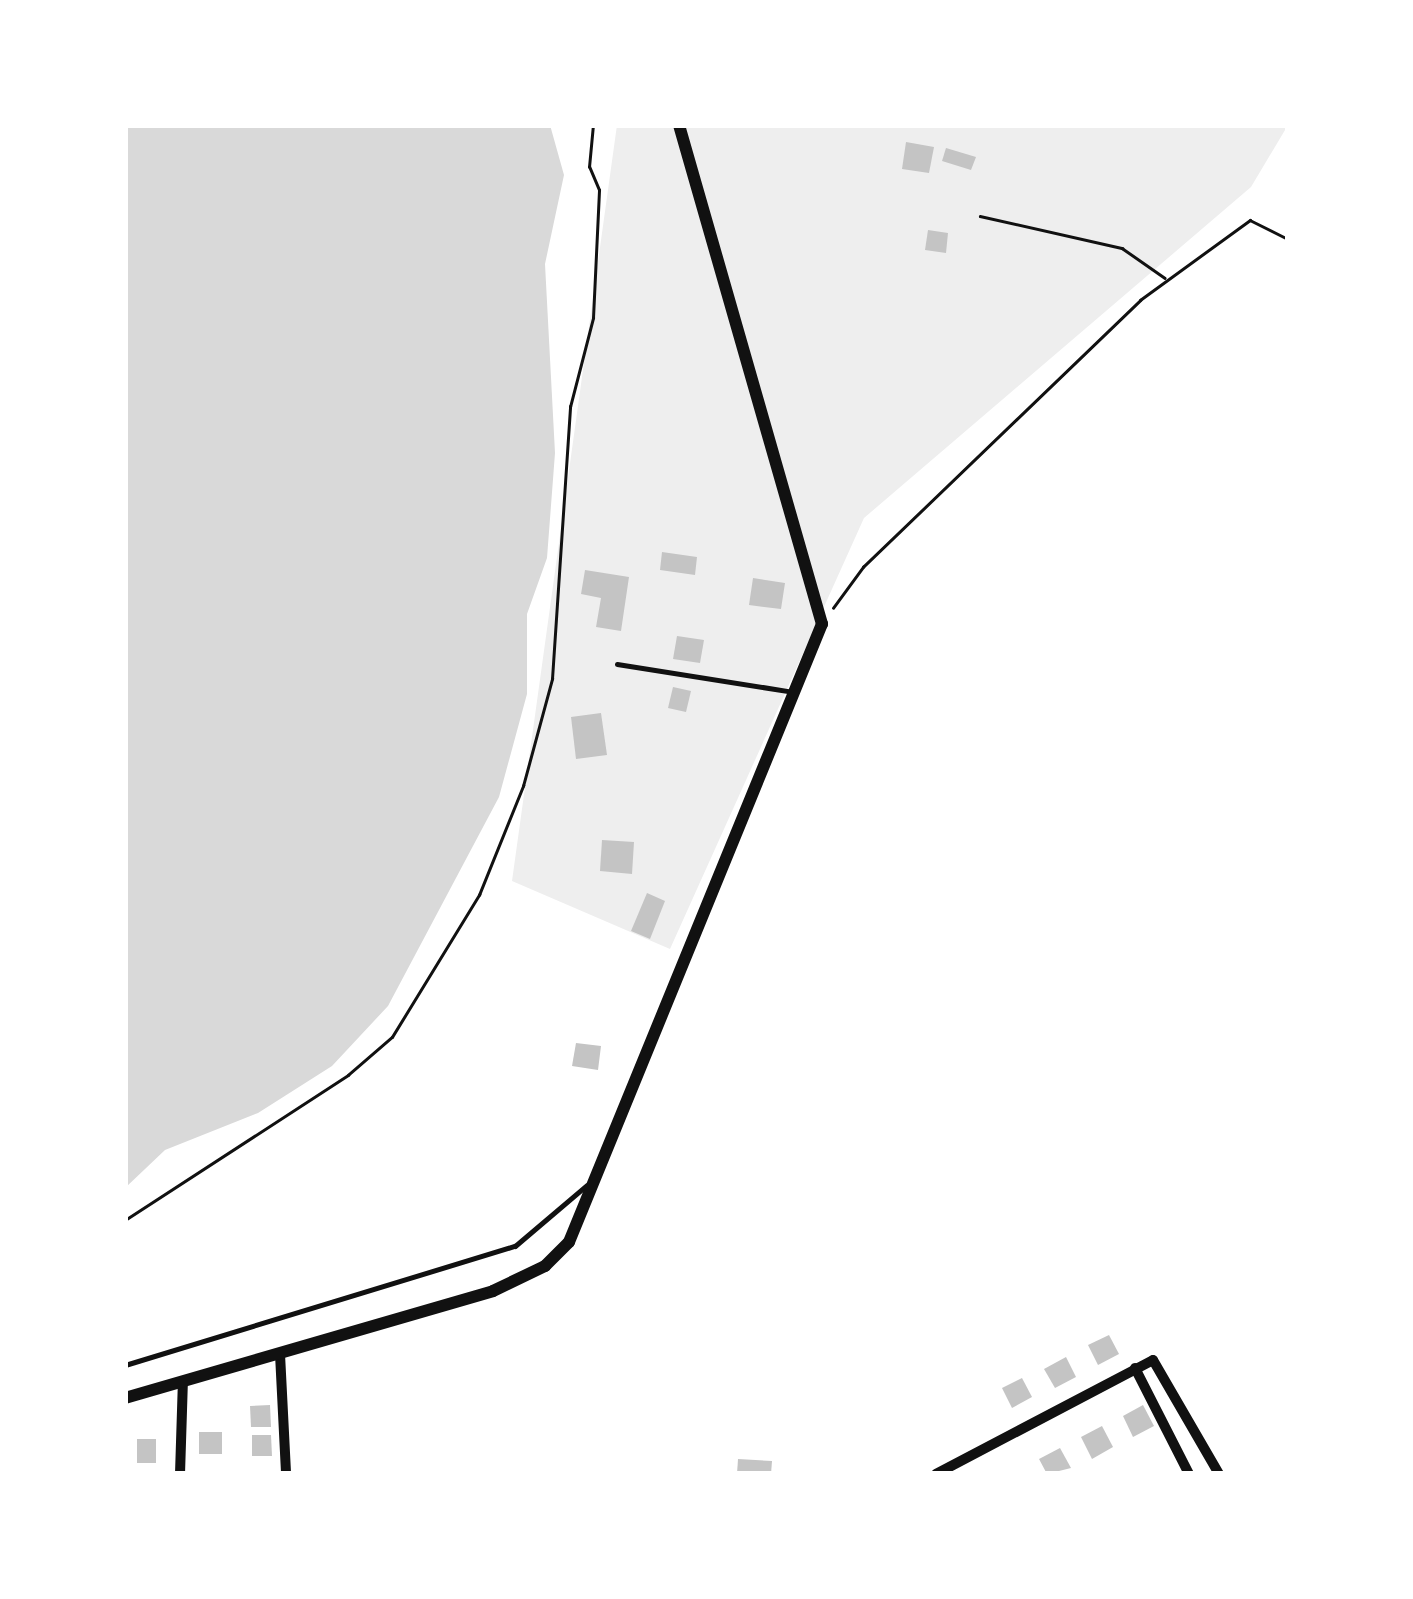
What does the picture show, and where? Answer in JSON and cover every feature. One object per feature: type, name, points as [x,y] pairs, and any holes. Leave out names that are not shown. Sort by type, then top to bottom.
[{"type":"street","points":[[125,1398],[493,1291],[546,1266],[569,1242],[822,624],[680,125]]},
{"type":"street","points":[[280,1354],[286,1474]]},
{"type":"street","points":[[936,1474],[1134,1368],[1159,1362],[1218,1474]]},
{"type":"street","points":[[1134,1368],[1189,1474]]},
{"type":"street","points":[[180,1474],[183,1381]]},
{"type":"lane","points":[[617,664],[796,693]]},
{"type":"lane","points":[[125,1364],[515,1246],[591,1182]]},
{"type":"path","points":[[125,1220],[348,1075],[392,1037],[480,895],[524,786],[552,680],[570,407],[593,318],[599,190],[590,167],[593,125]]},
{"type":"path","points":[[980,216],[1122,248],[1168,280]]},
{"type":"path","points":[[822,624],[863,567],[1168,280],[1250,220],[1288,239]]},
{"type":"shaded area","points":[[125,125],[550,125],[564,175],[545,264],[555,453],[547,558],[527,614],[527,694],[499,797],[388,1006],[332,1066],[258,1113],[165,1150],[125,1188]]},
{"type":"shaded area","points":[[617,125],[1288,125],[1251,187],[864,518],[670,949],[512,881]]},
{"type":"building","points":[[906,142],[934,147],[929,173],[902,169]]},
{"type":"building","points":[[946,148],[976,157],[971,170],[942,161]]},
{"type":"building","points":[[928,230],[948,233],[946,253],[925,250]]},
{"type":"building","points":[[662,552],[697,557],[695,575],[660,570]]},
{"type":"building","points":[[585,570],[629,577],[621,631],[596,627],[601,598],[581,594]]},
{"type":"building","points":[[753,578],[785,583],[781,609],[749,605]]},
{"type":"building","points":[[677,636],[704,640],[700,663],[673,659]]},
{"type":"building","points":[[673,687],[691,691],[686,712],[668,708]]},
{"type":"building","points":[[601,713],[607,755],[576,759],[571,717]]},
{"type":"building","points":[[602,840],[634,842],[632,874],[600,871]]},
{"type":"building","points":[[647,893],[665,901],[650,939],[631,931]]},
{"type":"building","points":[[576,1043],[601,1046],[598,1070],[572,1066]]},
{"type":"building","points":[[1109,1335],[1119,1354],[1098,1365],[1088,1345]]},
{"type":"building","points":[[1066,1357],[1076,1377],[1055,1388],[1044,1369]]},
{"type":"building","points":[[1022,1378],[1032,1397],[1012,1408],[1002,1388]]},
{"type":"building","points":[[270,1405],[271,1427],[251,1427],[250,1406]]},
{"type":"building","points":[[1143,1405],[1154,1426],[1133,1437],[1123,1416]]},
{"type":"building","points":[[1102,1426],[1113,1447],[1092,1459],[1081,1437]]},
{"type":"building","points":[[199,1432],[222,1432],[222,1454],[199,1454]]},
{"type":"building","points":[[252,1435],[271,1435],[272,1456],[252,1456]]},
{"type":"building","points":[[137,1439],[156,1439],[156,1463],[137,1463]]},
{"type":"building","points":[[1060,1448],[1071,1468],[1047,1474],[1039,1459]]},
{"type":"building","points":[[738,1459],[772,1461],[771,1474],[737,1474]]}]
